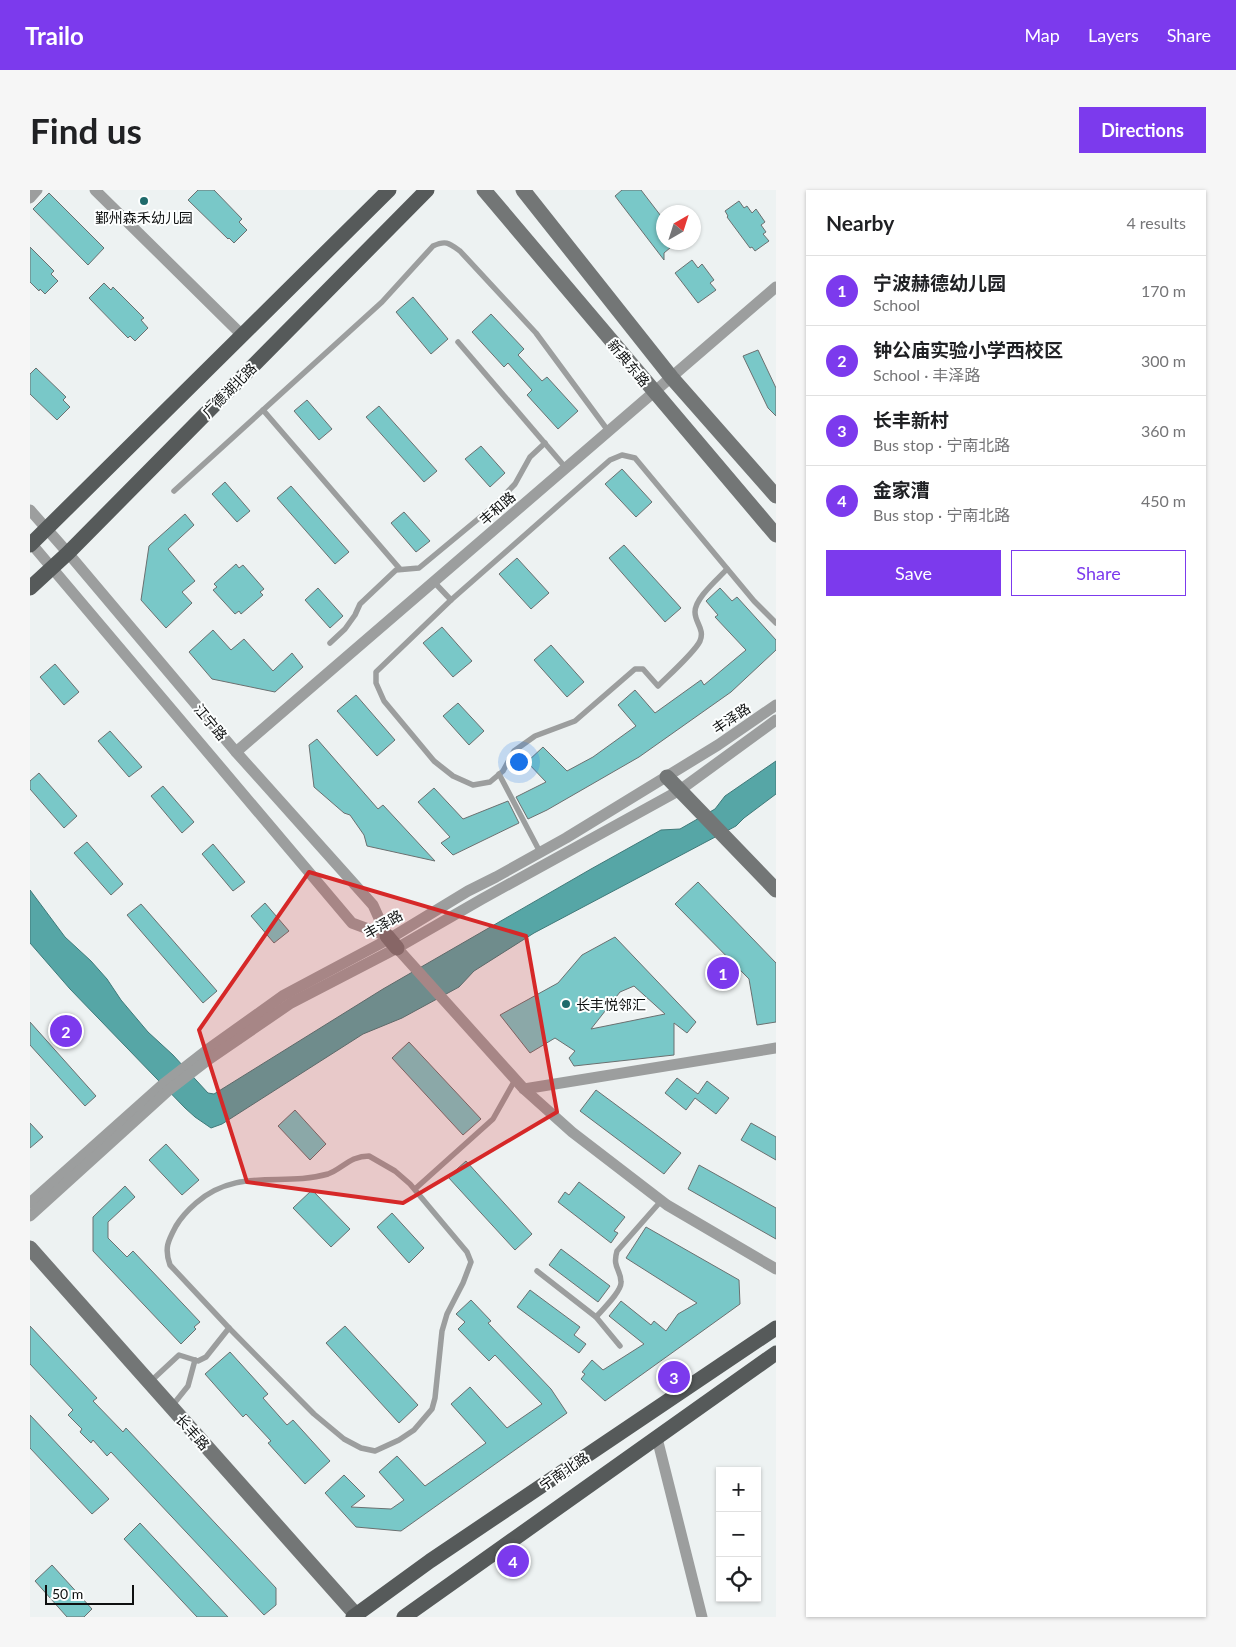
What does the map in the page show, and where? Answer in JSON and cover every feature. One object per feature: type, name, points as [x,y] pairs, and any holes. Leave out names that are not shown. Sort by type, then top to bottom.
[{"type":"main road","name":"广德湖北路","points":[[31,543],[389,190]]},
{"type":"main road","name":"广德湖北路","points":[[30,588],[68,553],[427,190]]},
{"type":"main road","name":"新典东路","points":[[484,190],[776,535]]},
{"type":"main road","name":"新典东路","points":[[523,190],[672,378],[776,496]]},
{"type":"main road","points":[[667,777],[776,890]]},
{"type":"main road","name":"长丰路","points":[[30,1248],[356,1617]]},
{"type":"main road","name":"宁南北路","points":[[356,1617],[430,1561],[776,1328]]},
{"type":"main road","name":"宁南北路","points":[[404,1617],[776,1353]]},
{"type":"street","points":[[30,198],[37,190]]},
{"type":"street","points":[[95,190],[243,336]]},
{"type":"street","name":"丰和路","points":[[236,752],[776,287]]},
{"type":"street","name":"江宁路","points":[[30,510],[236,752],[373,905],[391,941]]},
{"type":"street","name":"江宁路","points":[[31,543],[352,923],[391,941]]},
{"type":"street","name":"丰泽路","points":[[30,1203],[165,1088],[196,1069],[291,1003],[468,891],[540,852],[667,777],[776,705]]},
{"type":"street","name":"丰泽路","points":[[30,1216],[207,1050],[284,995],[391,941],[482,899],[680,790],[776,720]]},
{"type":"street","points":[[391,941],[515,1080],[572,1132],[661,1201],[776,1269]]},
{"type":"street","points":[[524,1089],[776,1048]]},
{"type":"street","points":[[657,1438],[702,1617]]},
{"type":"lane","points":[[174,491],[382,302],[433,246],[441,242],[449,243],[460,251],[536,333],[609,432]]},
{"type":"lane","points":[[458,342],[566,468]]},
{"type":"lane","points":[[263,410],[400,569]]},
{"type":"lane","points":[[330,643],[345,629],[360,604],[396,570],[419,568],[495,505],[515,484],[530,457],[545,444]]},
{"type":"lane","points":[[727,569],[697,602],[695,613],[702,630],[700,642],[684,661],[658,686],[643,669],[635,669],[575,721],[535,736],[514,751],[503,771],[490,782],[473,785],[453,776],[434,761],[384,700],[376,683],[376,672],[451,600],[610,460],[622,455],[634,458],[727,569],[754,602],[776,623]]},
{"type":"lane","points":[[434,582],[451,600]]},
{"type":"lane","points":[[499,774],[540,852]]},
{"type":"lane","points":[[414,1189],[494,1119],[515,1080]]},
{"type":"lane","points":[[369,1156],[395,1171],[414,1189],[467,1252],[471,1262],[463,1283],[447,1314],[442,1331],[435,1398],[432,1409],[414,1430],[399,1440],[375,1451],[361,1448],[344,1439],[314,1414],[229,1328],[170,1265],[166,1253],[170,1236],[182,1216],[203,1198],[219,1188],[249,1180],[329,1174],[356,1158],[369,1156]]},
{"type":"lane","points":[[596,1317],[618,1291],[622,1282],[614,1260],[617,1251],[661,1201]]},
{"type":"lane","points":[[537,1271],[596,1317],[620,1346]]},
{"type":"lane","points":[[149,1383],[179,1355],[198,1361],[206,1357],[229,1328]]},
{"type":"lane","points":[[171,1407],[188,1386],[195,1360]]},
{"type":"highlighted area","points":[[309,872],[526,936],[557,1112],[403,1203],[247,1182],[199,1030]]},
{"type":"water","points":[[776,761],[776,794],[736,826],[534,933],[474,971],[459,987],[402,1018],[363,1034],[222,1124],[211,1128],[185,1108],[70,989],[30,943],[30,890],[65,937],[107,979],[121,1000],[148,1032],[173,1055],[208,1093],[214,1094],[383,989],[591,869],[661,830],[680,829],[715,809],[725,796]]},
{"type":"building","points":[[198,190],[214,190],[242,219],[239,222],[247,230],[234,243],[188,200]]},
{"type":"building","points":[[622,190],[641,190],[656,210],[656,250],[615,196]]},
{"type":"building","points":[[49,193],[104,248],[88,265],[33,209]]},
{"type":"building","points":[[739,201],[744,208],[747,206],[752,213],[756,209],[765,222],[761,225],[766,232],[763,234],[769,241],[755,251],[752,247],[750,248],[727,217],[725,211]]},
{"type":"building","points":[[30,247],[54,271],[51,274],[58,281],[45,294],[30,282]]},
{"type":"building","points":[[656,250],[668,250],[664,253],[664,260]]},
{"type":"building","points":[[692,260],[698,268],[702,264],[714,280],[710,283],[716,290],[698,303],[675,273]]},
{"type":"building","points":[[104,283],[111,290],[113,287],[144,318],[141,320],[148,328],[135,341],[130,336],[128,338],[89,298]]},
{"type":"building","points":[[413,297],[448,339],[431,354],[396,312]]},
{"type":"building","points":[[491,314],[524,349],[518,355],[542,381],[547,377],[578,411],[558,429],[527,395],[532,390],[508,363],[504,367],[472,332]]},
{"type":"building","points":[[758,350],[776,388],[776,416],[768,408],[743,356]]},
{"type":"building","points":[[36,368],[66,397],[63,400],[70,407],[57,420],[30,394],[30,374]]},
{"type":"building","points":[[307,400],[332,429],[319,440],[294,411]]},
{"type":"building","points":[[379,406],[437,471],[424,482],[366,417]]},
{"type":"building","points":[[481,446],[505,473],[490,487],[465,459]]},
{"type":"building","points":[[622,469],[652,502],[636,517],[605,484]]},
{"type":"building","points":[[225,482],[250,511],[237,522],[212,494]]},
{"type":"building","points":[[291,486],[349,552],[335,564],[277,498]]},
{"type":"building","points":[[404,512],[430,541],[416,552],[391,523]]},
{"type":"building","points":[[185,514],[194,525],[168,549],[195,581],[182,592],[192,603],[166,628],[141,600],[149,546]]},
{"type":"building","points":[[624,545],[681,608],[665,622],[609,558]]},
{"type":"building","points":[[517,558],[549,593],[531,609],[499,574]]},
{"type":"building","points":[[236,564],[239,568],[243,565],[264,589],[260,592],[263,595],[241,614],[239,611],[235,614],[213,590],[217,587],[214,584]]},
{"type":"building","points":[[318,588],[343,616],[330,628],[305,600]]},
{"type":"building","points":[[720,588],[732,601],[737,597],[776,640],[776,650],[731,692],[639,757],[528,819],[516,797],[546,782],[527,762],[543,747],[567,771],[593,757],[636,726],[618,705],[635,690],[655,713],[701,680],[704,685],[746,650],[715,617],[718,615],[706,601]]},
{"type":"building","points":[[442,627],[472,661],[453,677],[423,643]]},
{"type":"building","points":[[213,630],[231,650],[244,639],[273,671],[292,653],[303,667],[275,692],[212,679],[189,652]]},
{"type":"building","points":[[551,645],[584,682],[567,697],[534,660]]},
{"type":"building","points":[[55,664],[79,692],[64,705],[40,677]]},
{"type":"building","points":[[356,695],[395,740],[377,756],[337,711]]},
{"type":"building","points":[[458,703],[484,731],[469,745],[443,716]]},
{"type":"building","points":[[110,731],[142,767],[129,777],[98,741]]},
{"type":"building","points":[[317,739],[378,809],[383,805],[435,861],[367,846],[364,835],[350,815],[344,813],[314,787],[309,745]]},
{"type":"building","points":[[39,773],[77,816],[64,828],[30,789],[30,781]]},
{"type":"building","points":[[163,786],[194,822],[182,833],[151,796]]},
{"type":"building","points":[[434,788],[463,819],[508,801],[519,823],[453,855],[441,843],[450,837],[418,802]]},
{"type":"building","points":[[87,842],[123,884],[111,895],[74,853]]},
{"type":"building","points":[[213,844],[245,882],[233,891],[202,854]]},
{"type":"building","points":[[698,882],[776,963],[776,1022],[757,1025],[749,979],[675,904]]},
{"type":"building","points":[[265,903],[289,931],[274,943],[251,916]]},
{"type":"building","points":[[141,904],[217,991],[203,1003],[127,915]]},
{"type":"building","name":"长丰悦邻汇","points":[[615,937],[696,1022],[687,1033],[674,1023],[674,1055],[574,1066],[569,1058],[575,1051],[555,1038],[530,1053],[500,1015],[558,983],[582,955]],"holes":[[[634,986],[665,1014],[591,1029],[620,992]]]},
{"type":"building","points":[[30,1022],[96,1096],[85,1106],[30,1045]]},
{"type":"building","points":[[409,1042],[481,1119],[463,1135],[392,1058]]},
{"type":"building","points":[[677,1078],[698,1094],[707,1081],[729,1098],[716,1114],[695,1098],[686,1110],[665,1093]]},
{"type":"building","points":[[596,1090],[681,1153],[664,1174],[580,1111]]},
{"type":"building","points":[[295,1110],[326,1144],[310,1160],[278,1126]]},
{"type":"building","points":[[30,1123],[43,1137],[30,1148]]},
{"type":"building","points":[[751,1123],[776,1137],[776,1160],[741,1140]]},
{"type":"building","points":[[166,1144],[199,1180],[182,1195],[149,1160]]},
{"type":"building","points":[[466,1161],[532,1234],[515,1250],[448,1177]]},
{"type":"building","points":[[699,1165],[776,1208],[776,1239],[688,1189]]},
{"type":"building","points":[[579,1182],[625,1217],[614,1231],[618,1233],[611,1243],[558,1202],[565,1192],[569,1195]]},
{"type":"building","points":[[125,1186],[135,1197],[108,1222],[108,1238],[127,1257],[133,1251],[200,1322],[194,1327],[196,1329],[181,1344],[93,1251],[93,1217]]},
{"type":"building","points":[[312,1190],[350,1229],[331,1247],[293,1208]]},
{"type":"building","points":[[392,1213],[424,1248],[409,1263],[377,1227]]},
{"type":"building","points":[[646,1227],[739,1280],[740,1304],[605,1401],[581,1379],[585,1374],[582,1372],[592,1360],[603,1370],[644,1344],[609,1316],[621,1301],[651,1325],[654,1321],[666,1331],[678,1314],[697,1303],[626,1258]]},
{"type":"building","points":[[561,1249],[610,1286],[598,1302],[549,1265]]},
{"type":"building","points":[[530,1290],[580,1327],[574,1335],[586,1344],[579,1353],[517,1307]]},
{"type":"building","points":[[471,1300],[491,1321],[488,1323],[551,1389],[567,1413],[401,1531],[356,1527],[325,1493],[344,1475],[365,1496],[351,1507],[391,1509],[404,1500],[379,1472],[397,1456],[425,1486],[486,1443],[451,1404],[470,1387],[507,1428],[542,1404],[495,1355],[489,1361],[458,1329],[465,1322],[456,1314]]},
{"type":"building","points":[[30,1326],[97,1398],[93,1401],[123,1432],[126,1428],[276,1588],[276,1605],[264,1615],[111,1452],[107,1456],[93,1440],[91,1443],[80,1432],[82,1429],[68,1415],[73,1410],[30,1364]]},
{"type":"building","points":[[345,1326],[418,1405],[399,1423],[326,1343]]},
{"type":"building","points":[[230,1352],[268,1394],[263,1398],[287,1425],[293,1420],[330,1461],[305,1484],[268,1443],[271,1441],[246,1414],[243,1417],[205,1374]]},
{"type":"building","points":[[30,1415],[109,1499],[92,1514],[30,1448]]},
{"type":"building","points":[[140,1523],[228,1617],[197,1617],[124,1539]]},
{"type":"building","points":[[52,1565],[92,1609],[84,1617],[67,1617],[35,1581]]},
{"type":"place","name":"鄞州森禾幼儿园","points":[[144,201]]},
{"type":"place","name":"宁波赫德幼儿园","points":[[723,973]]},
{"type":"place","name":"长丰悦邻汇","points":[[566,1004]]},
{"type":"place","name":"钟公庙实验小学西校区","points":[[66,1031]]},
{"type":"place","name":"长丰新村","points":[[674,1377]]},
{"type":"place","name":"金家漕","points":[[513,1561]]}]
